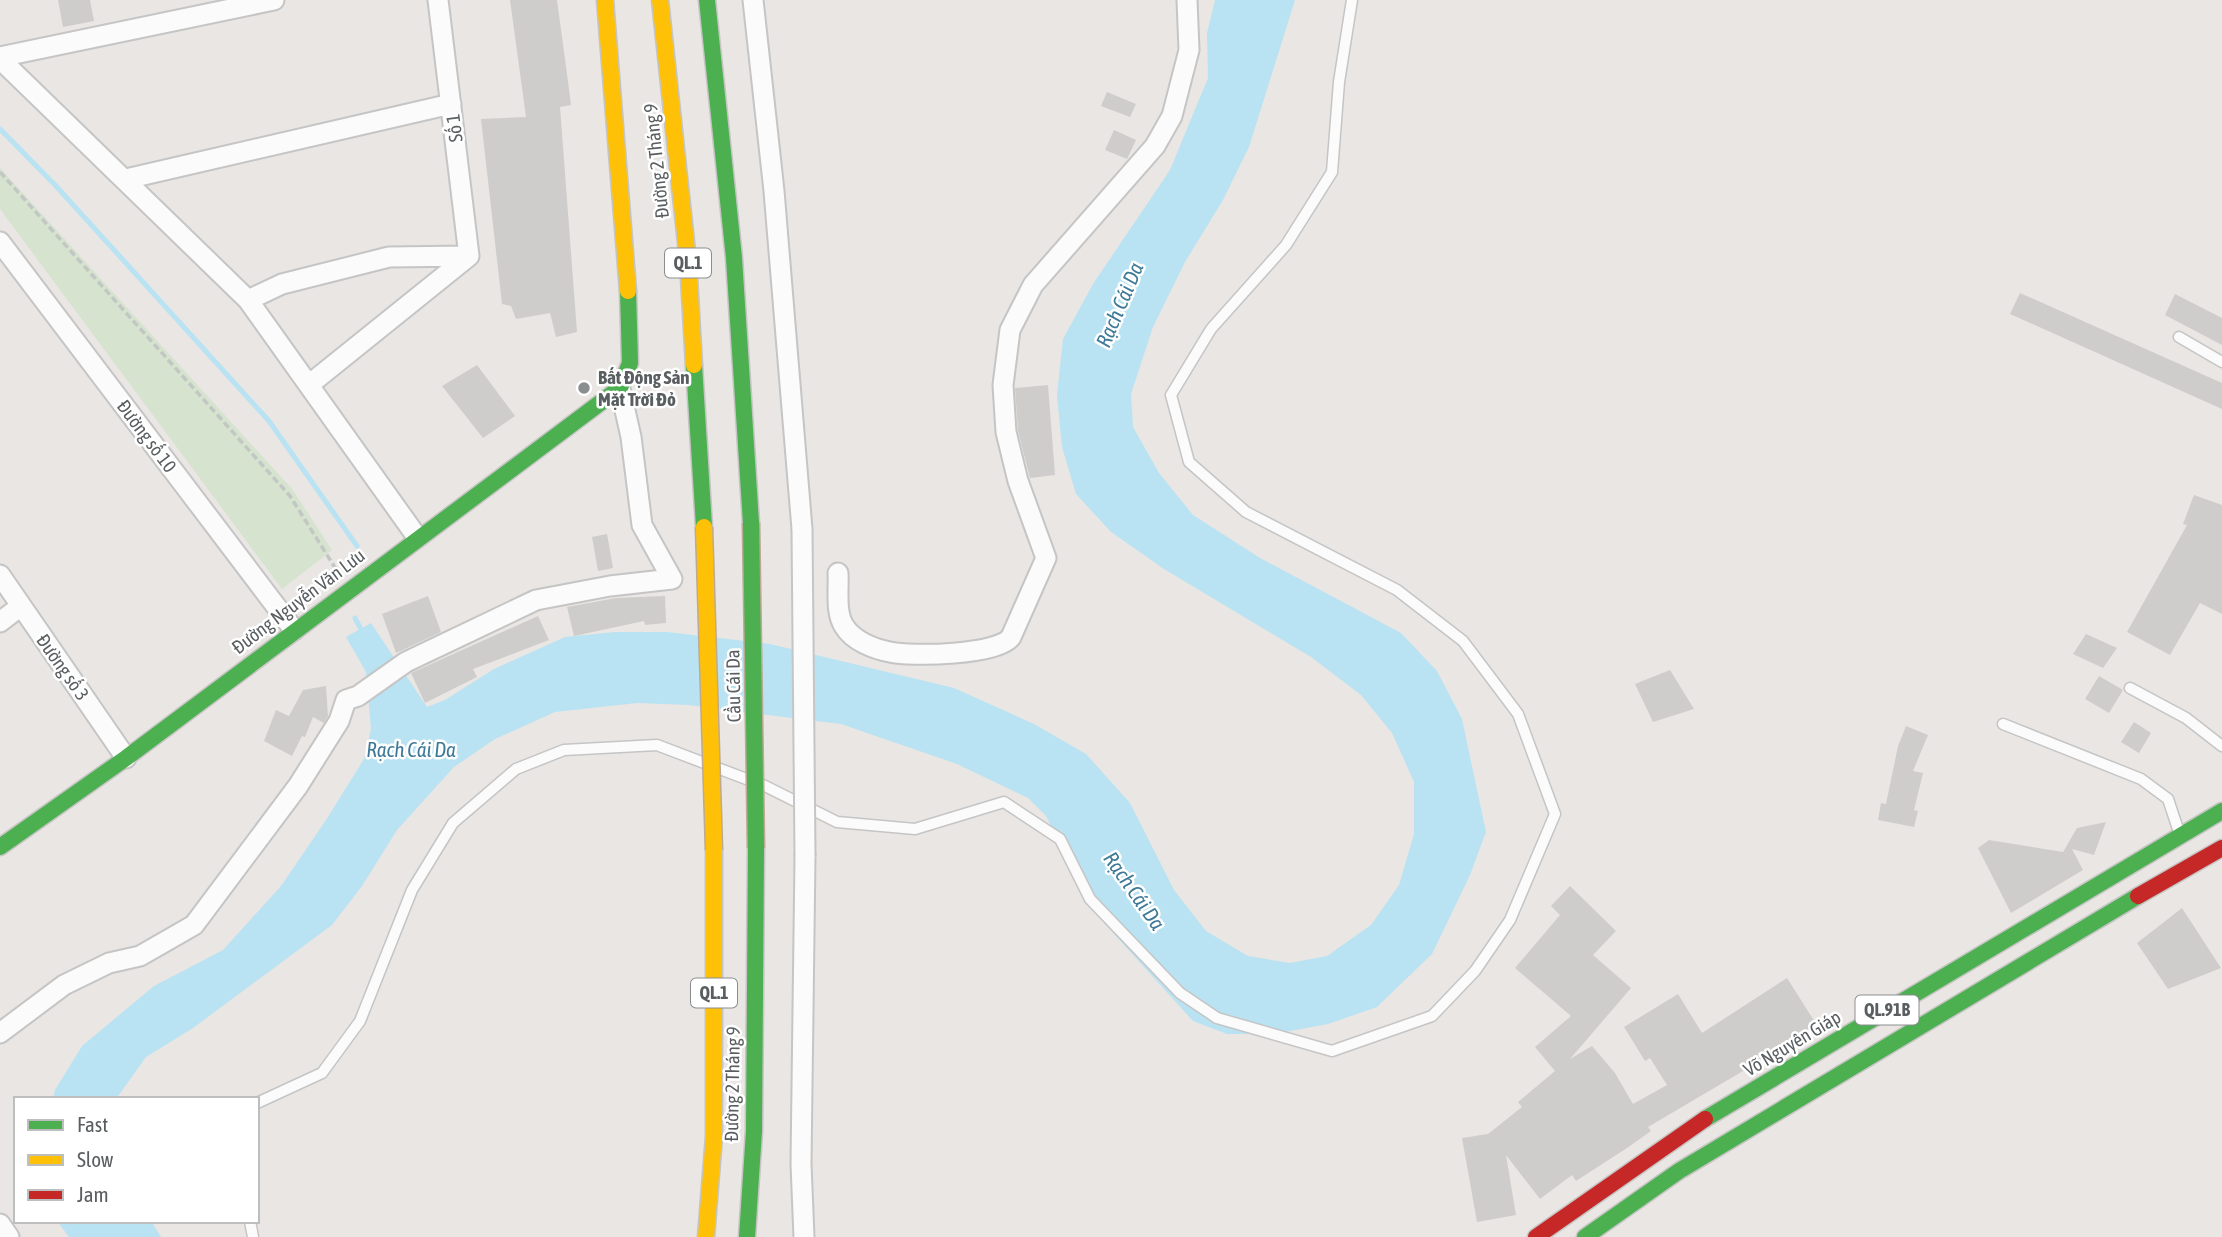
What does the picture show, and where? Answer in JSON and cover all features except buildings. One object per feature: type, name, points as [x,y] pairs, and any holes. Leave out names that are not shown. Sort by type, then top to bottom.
[{"type":"main road","points":[[605,0],[631,323],[629,363],[620,387]]},
{"type":"main road","name":"Đường 2 Tháng 9","points":[[660,0],[688,261],[704,527]]},
{"type":"main road","name":"Cầu Cái Da","points":[[707,0],[734,258],[751,523],[756,848]]},
{"type":"main road","name":"Đường Nguyễn Văn Lưu","points":[[0,847],[126,758],[620,387]]},
{"type":"main road","name":"Cầu Cái Da","points":[[704,527],[714,850]]},
{"type":"main road","name":"Võ Nguyên Giáp","points":[[1536,1237],[1695,1125],[2028,924],[2222,811]]},
{"type":"main road","name":"Đường 2 Tháng 9","points":[[749,1237],[754,1130],[756,848]]},
{"type":"main road","name":"QL.91B","points":[[1586,1237],[1679,1171],[2044,950],[2222,848]]},
{"type":"main road","name":"Đường 2 Tháng 9","points":[[706,1237],[714,1136],[714,850]]},
{"type":"main road","points":[[2028,924],[2044,950]]},
{"type":"main road","points":[[697,1237],[714,1136]]},
{"type":"street","points":[[0,58],[274,0]]},
{"type":"street","name":"Số 1","points":[[438,0],[469,256]]},
{"type":"street","points":[[753,0],[774,191],[802,529],[805,856],[801,1164],[804,1237]]},
{"type":"street","points":[[838,573],[840,616],[850,634],[864,644],[892,653],[944,653],[1000,646],[1011,637],[1046,558],[1018,481],[1006,432],[1003,385],[1010,330],[1033,285],[1155,146],[1172,116],[1189,50],[1187,0]]},
{"type":"street","points":[[0,58],[248,300],[417,537]]},
{"type":"street","points":[[126,179],[451,104]]},
{"type":"street","name":"Đường số 10","points":[[0,242],[294,630]]},
{"type":"street","points":[[248,300],[282,284],[388,257],[469,256]]},
{"type":"street","points":[[310,384],[469,256]]},
{"type":"street","points":[[0,1033],[64,985],[109,963],[140,956],[194,925],[298,786],[339,721],[346,700],[358,696],[406,662],[544,597],[673,579],[642,525],[631,437],[620,387]]},
{"type":"street","name":"Đường số 3","points":[[0,575],[126,758]]},
{"type":"street","points":[[0,622],[22,606]]},
{"type":"street","points":[[0,1224],[9,1237]]},
{"type":"lane","points":[[259,1102],[322,1073],[360,1021],[412,890],[453,823],[516,769],[564,750],[657,745],[763,785],[837,822],[915,829],[1004,802],[1060,839],[1090,899],[1180,993],[1217,1018],[1332,1051],[1433,1016],[1475,971],[1510,920],[1555,814],[1518,714],[1463,641],[1406,597],[1246,512],[1189,462],[1171,395],[1211,329],[1286,245],[1332,172],[1339,82],[1352,0]]},
{"type":"lane","points":[[2179,337],[2222,362]]},
{"type":"lane","points":[[2130,688],[2186,718],[2222,746]]},
{"type":"lane","points":[[2003,724],[2141,779],[2159,790],[2168,799],[2180,836]]},
{"type":"path","points":[[0,172],[290,496],[349,589]]},
{"type":"green space","points":[[0,168],[292,489],[332,550],[282,589],[0,209]]},
{"type":"water","name":"Rạch Cái Da","points":[[1215,0],[1295,0],[1249,147],[1223,200],[1185,262],[1153,327],[1131,394],[1133,427],[1159,473],[1193,515],[1260,558],[1401,633],[1437,671],[1462,719],[1486,832],[1470,875],[1432,954],[1377,1007],[1328,1024],[1274,1034],[1227,1034],[1193,1021],[1095,913],[1046,816],[1028,798],[957,764],[841,724],[689,705],[637,703],[555,712],[495,739],[454,767],[397,830],[362,886],[332,925],[193,1028],[146,1057],[117,1097],[53,1097],[82,1046],[154,986],[223,950],[281,886],[326,820],[364,759],[371,729],[366,672],[346,637],[371,623],[427,707],[445,700],[494,669],[565,637],[615,632],[667,632],[770,644],[954,688],[1034,724],[1086,754],[1130,803],[1174,890],[1206,931],[1248,956],[1290,963],[1327,956],[1371,925],[1399,885],[1414,834],[1414,782],[1392,733],[1361,695],[1311,657],[1164,569],[1111,532],[1076,494],[1062,447],[1057,395],[1063,339],[1093,284],[1170,170],[1208,78],[1207,33]]},
{"type":"water","points":[[58,1223],[152,1223],[161,1237],[69,1237]]},
{"type":"waterway","points":[[0,129],[56,186],[269,421],[357,546]]},
{"type":"waterway","points":[[355,618],[363,633]]},
{"type":"traffic: fast","points":[[707,0],[734,258],[751,523]]},
{"type":"traffic: fast","points":[[0,847],[126,758],[620,388],[630,363],[628,291]]},
{"type":"traffic: fast","points":[[694,365],[704,527]]},
{"type":"traffic: fast","points":[[751,523],[756,848]]},
{"type":"traffic: fast","points":[[1705,1119],[2222,811]]},
{"type":"traffic: fast","points":[[747,1237],[754,1131],[756,848]]},
{"type":"traffic: fast","points":[[1585,1237],[1679,1171],[2138,896]]},
{"type":"traffic: slow","points":[[605,0],[628,291]]},
{"type":"traffic: slow","points":[[660,0],[688,261],[694,365]]},
{"type":"traffic: slow","points":[[704,527],[714,850]]},
{"type":"traffic: slow","points":[[706,1237],[714,1136],[714,850]]},
{"type":"traffic: jam","points":[[2138,896],[2222,848]]},
{"type":"traffic: jam","points":[[1536,1237],[1705,1119]]},
{"type":"place","name":"Bất Động Sản Mặt Trời Đỏ","points":[[584,388]]}]
